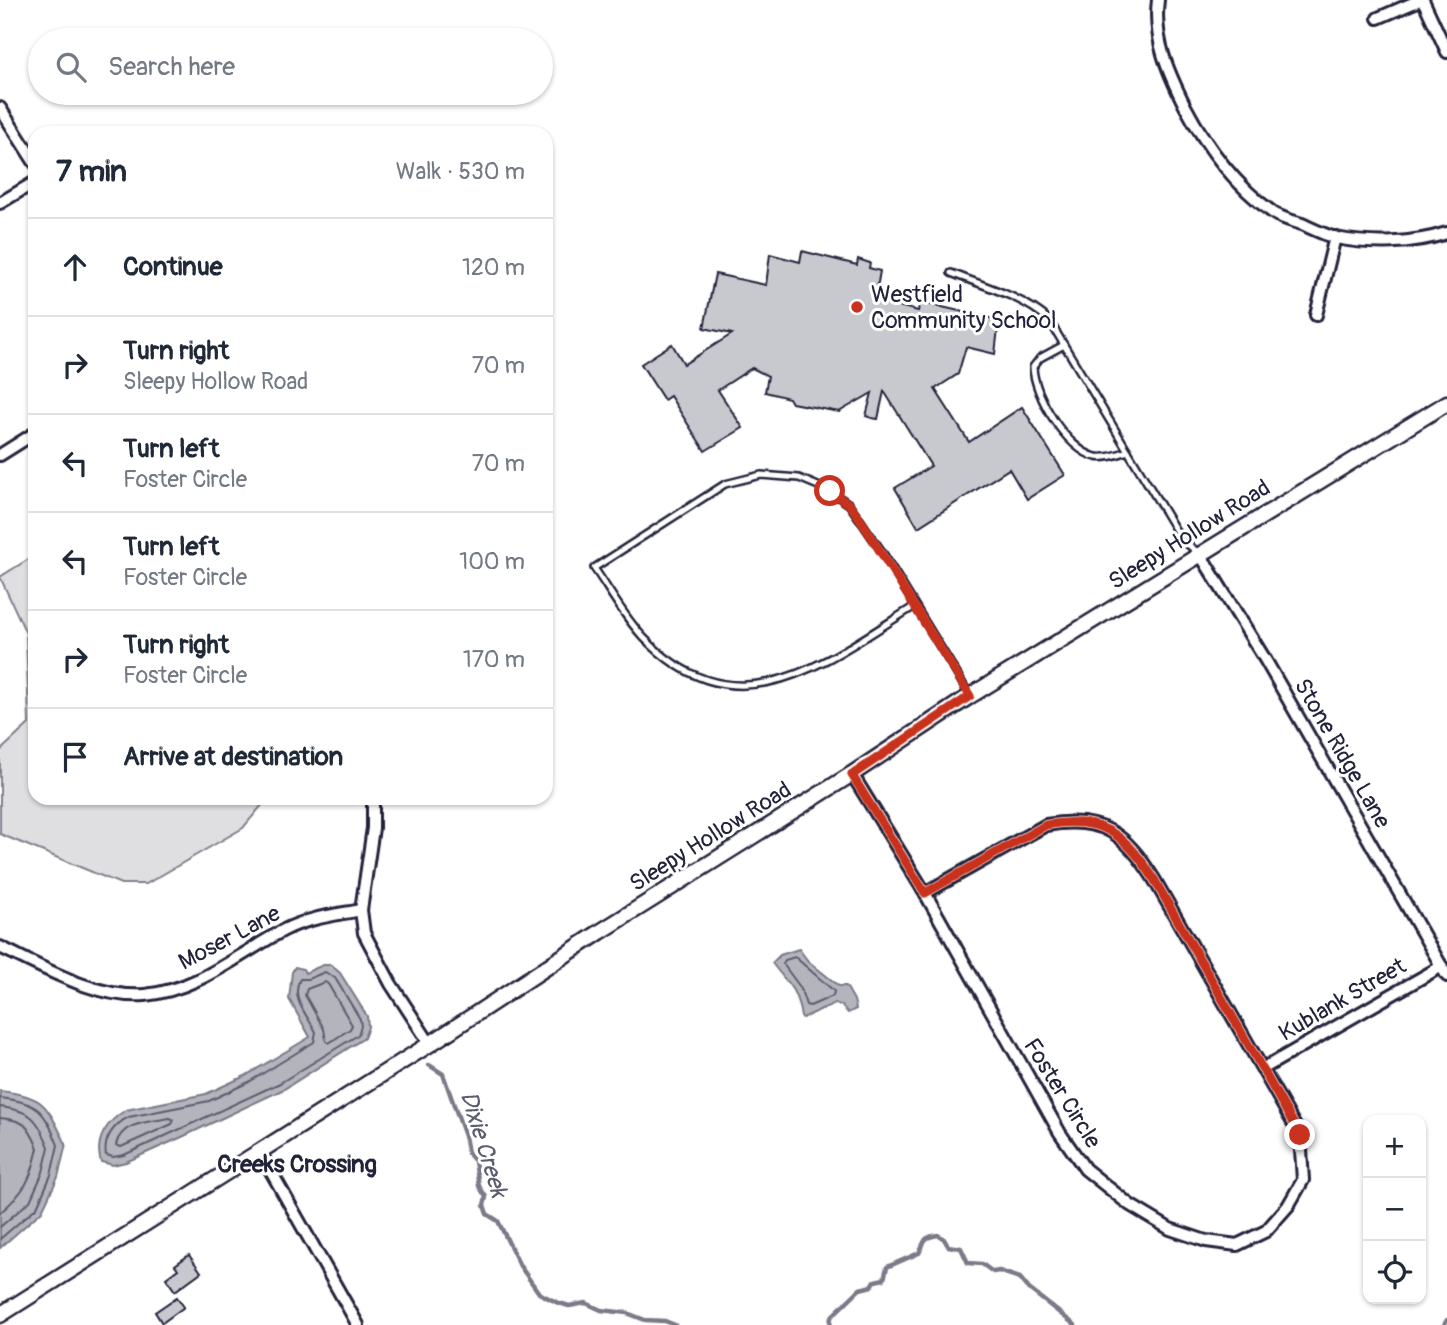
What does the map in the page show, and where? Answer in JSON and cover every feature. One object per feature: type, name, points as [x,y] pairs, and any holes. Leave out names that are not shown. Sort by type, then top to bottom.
[{"type":"street","points":[[1158,0],[1156,28],[1172,82],[1222,165],[1273,214],[1335,237],[1378,242],[1428,239],[1447,233]]},
{"type":"street","points":[[1378,18],[1422,0],[1447,52]]},
{"type":"street","points":[[0,108],[28,152]]},
{"type":"street","points":[[0,203],[28,186]]},
{"type":"street","points":[[1316,315],[1335,237]]},
{"type":"street","name":"Sleepy Hollow Road","points":[[0,1315],[430,1044],[600,932],[852,775],[970,696],[1447,403]]},
{"type":"street","points":[[0,455],[28,437]]},
{"type":"street","name":"Stone Ridge Lane","points":[[1200,554],[1266,661],[1444,971]]},
{"type":"street","name":"Foster Circle","points":[[852,775],[925,893],[1004,1038],[1060,1133],[1085,1169],[1129,1205],[1170,1229],[1206,1241],[1237,1245],[1266,1231],[1288,1206],[1303,1180],[1300,1135],[1264,1068],[1144,863],[1118,834],[1094,823],[1069,821],[1046,825],[925,893]]},
{"type":"street","points":[[373,805],[373,828],[361,910],[364,933],[430,1044]]},
{"type":"street","name":"Moser Lane","points":[[0,947],[86,985],[113,992],[144,995],[196,982],[286,929],[316,919],[361,910]]},
{"type":"street","name":"Kublank Street","points":[[1264,1068],[1444,971]]},
{"type":"street","points":[[260,1152],[358,1325]]},
{"type":"lane","points":[[951,273],[1038,310],[1049,320],[1181,539],[1200,554]]},
{"type":"lane","points":[[1064,345],[1040,358],[1033,367],[1038,392],[1066,437],[1078,447],[1097,457],[1128,451]]},
{"type":"lane","points":[[915,606],[802,674],[767,684],[723,684],[690,671],[656,650],[632,625],[594,568],[715,490],[747,477],[776,475],[810,482],[849,504],[915,606],[970,696]]},
{"type":"shaded area","points":[[28,559],[28,694],[26,633],[0,577]]},
{"type":"shaded area","points":[[28,725],[28,805],[262,805],[243,828],[146,884],[121,884],[0,834],[0,751]]},
{"type":"water","points":[[799,949],[808,961],[839,986],[846,986],[856,1009],[848,1013],[835,1003],[801,1017],[794,992],[772,963],[780,955]]},
{"type":"water","points":[[323,965],[331,965],[340,973],[367,1016],[368,1027],[364,1038],[284,1089],[126,1162],[113,1165],[101,1162],[99,1146],[104,1132],[113,1120],[126,1110],[206,1094],[245,1076],[310,1037],[289,999],[292,972],[295,967],[303,969],[305,973]]},
{"type":"water","points":[[0,1091],[27,1096],[43,1105],[66,1144],[58,1177],[42,1211],[0,1248]]},
{"type":"building","points":[[802,251],[857,265],[858,259],[870,263],[869,268],[880,271],[875,300],[918,311],[920,302],[999,320],[995,354],[966,347],[958,374],[935,389],[969,442],[1022,407],[1065,475],[1027,499],[1009,469],[918,527],[895,488],[931,466],[884,391],[878,419],[872,418],[866,416],[872,393],[839,412],[792,403],[789,398],[765,392],[768,376],[752,368],[718,390],[743,428],[705,451],[670,396],[664,400],[641,364],[672,344],[684,364],[732,334],[704,328],[715,274],[766,285],[770,254],[800,262]]},
{"type":"building","points":[[189,1255],[201,1272],[175,1291],[166,1278],[178,1269],[175,1265]]},
{"type":"building","points":[[177,1297],[184,1307],[162,1323],[155,1312]]},
{"type":"waterway","name":"Dixie Creek","points":[[429,1065],[443,1074],[465,1136],[468,1153],[475,1161],[479,1186],[486,1197],[484,1205],[487,1214],[498,1221],[520,1266],[539,1293],[569,1306],[586,1303],[601,1310],[627,1313],[645,1320],[665,1321],[675,1325]]},
{"type":"waterway","name":"Dixie Creek","points":[[830,1325],[831,1317],[860,1289],[884,1279],[887,1267],[919,1253],[926,1239],[938,1235],[948,1246],[961,1248],[968,1263],[982,1264],[993,1272],[999,1271],[1020,1278],[1029,1289],[1075,1325]]},
{"type":"waterway","name":"Dixie Creek","points":[[1444,1325],[1447,1320]]},
{"type":"place","name":"Westfield Community School","points":[[857,307]]},
{"type":"district","name":"Creeks Crossing","points":[[297,1164]]},
{"type":"route","points":[[830,491],[849,504],[859,517],[970,696],[852,775],[925,893],[1046,825],[1069,821],[1094,823],[1118,834],[1139,855],[1154,879],[1300,1135]]}]
